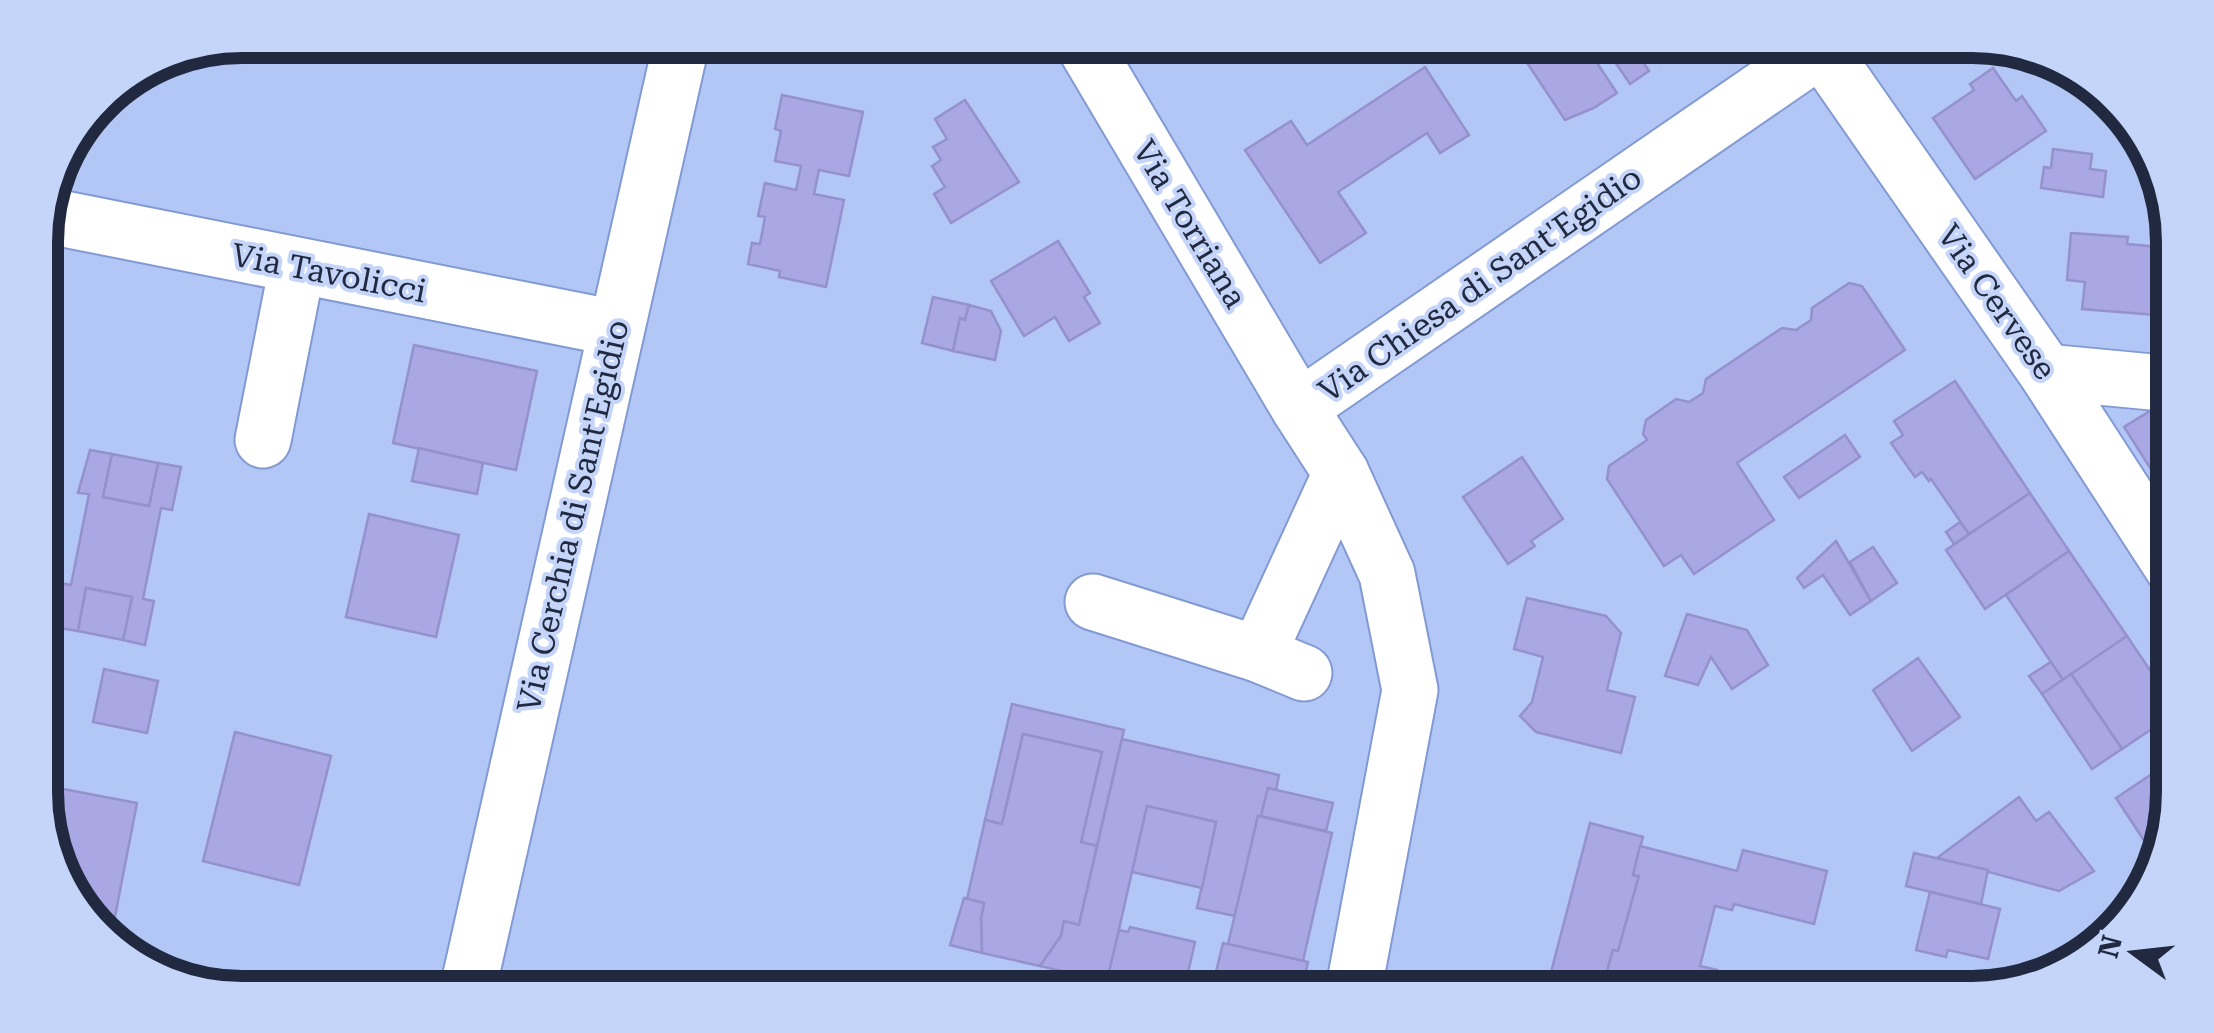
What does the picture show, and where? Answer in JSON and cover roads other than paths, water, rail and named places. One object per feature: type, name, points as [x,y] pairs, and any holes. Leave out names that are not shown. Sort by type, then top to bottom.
[{"type":"street","name":"Via Cerchia di Sant'Egidio","points":[[471,976],[678,58]]},
{"type":"street","name":"Via Torriana","points":[[1092,58],[1299,408]]},
{"type":"street","name":"Via Chiesa di Sant'Egidio","points":[[1355,975],[1410,690],[1387,574],[1341,472],[1299,408],[1802,58]]},
{"type":"street","name":"Via Cervese","points":[[1834,58],[2157,543]]},
{"type":"street","name":"Via Tavolicci","points":[[59,218],[615,328]]},
{"type":"street","points":[[262,440],[297,267]]},
{"type":"street","points":[[2046,372],[2157,382]]},
{"type":"street","points":[[1093,602],[1281,663],[1341,472]]}]
